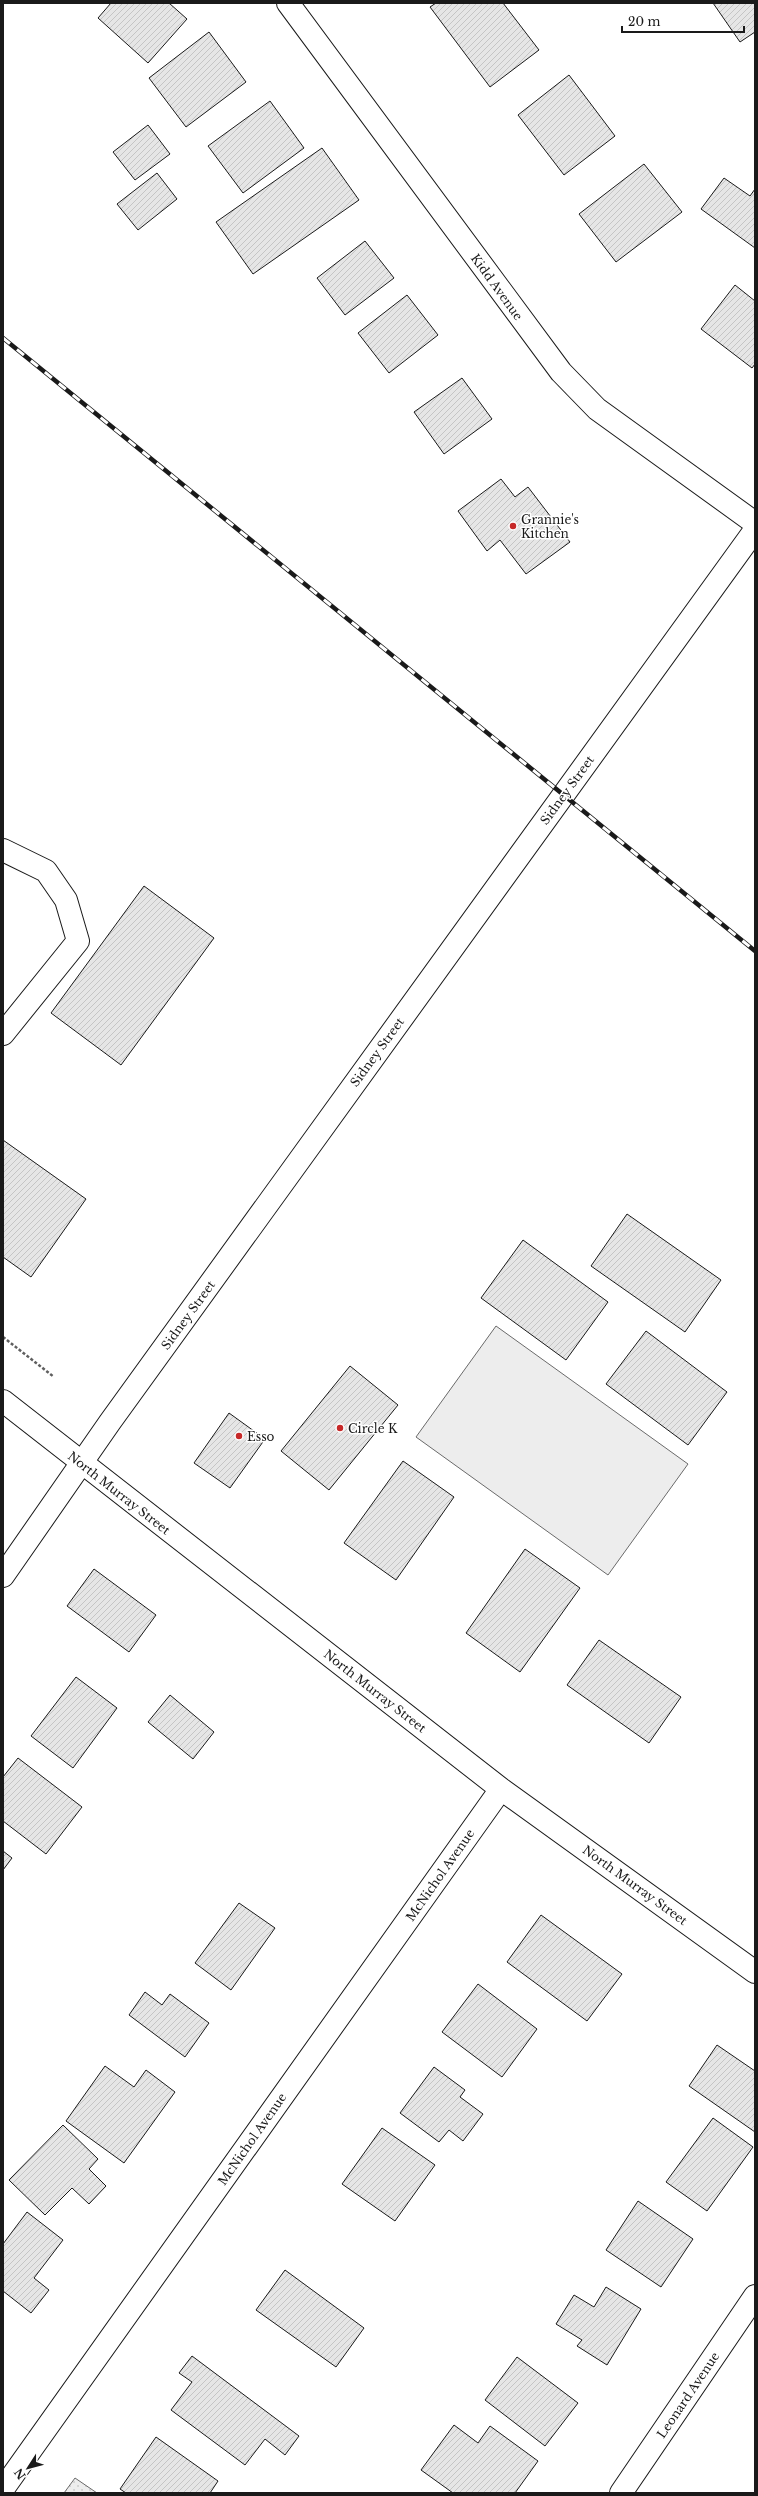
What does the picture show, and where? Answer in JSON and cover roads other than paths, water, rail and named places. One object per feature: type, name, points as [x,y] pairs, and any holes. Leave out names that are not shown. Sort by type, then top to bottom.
[{"type":"street","name":"Kidd Avenue","points":[[288,3],[560,372],[597,409],[755,523]]},
{"type":"street","name":"Sidney Street","points":[[3,1576],[81,1463],[755,530]]},
{"type":"street","points":[[3,850],[46,871],[66,900],[78,940],[3,1034]]},
{"type":"street","name":"North Murray Street","points":[[3,1401],[501,1789],[755,1972]]},
{"type":"street","name":"McNichol Avenue","points":[[3,2489],[501,1789]]},
{"type":"street","name":"Leonard Avenue","points":[[621,2493],[755,2296]]},
{"type":"railway","points":[[3,338],[755,951]]},
{"type":"place","name":"Grannie's Kitchen","points":[[513,526]]},
{"type":"place","name":"Circle K","points":[[340,1428]]},
{"type":"place","name":"Esso","points":[[239,1436]]}]
